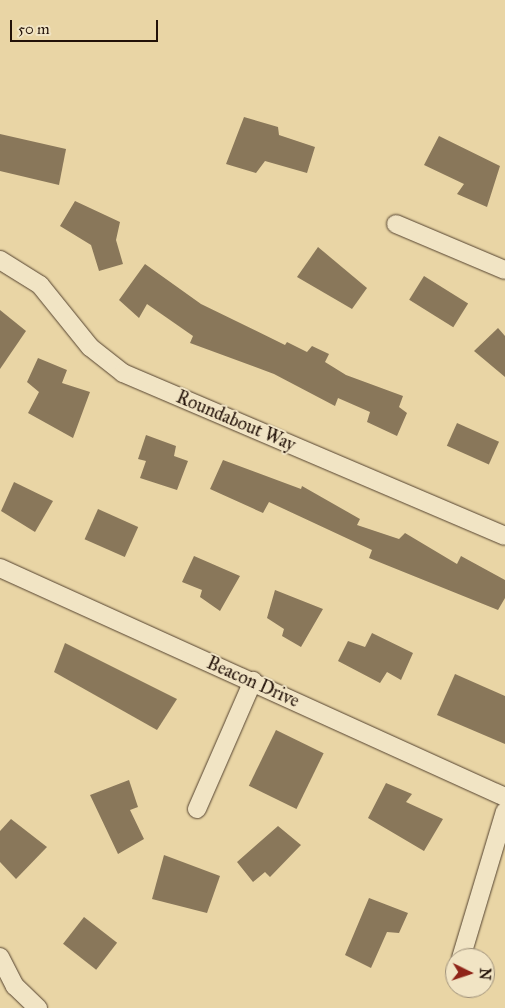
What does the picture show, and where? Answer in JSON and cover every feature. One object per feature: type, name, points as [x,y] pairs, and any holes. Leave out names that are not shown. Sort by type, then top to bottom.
[{"type":"street","points":[[396,224],[505,270]]},
{"type":"street","name":"Roundabout Way","points":[[0,260],[40,285],[90,347],[123,373],[505,536]]},
{"type":"street","name":"Beacon Drive","points":[[0,568],[505,797]]},
{"type":"street","points":[[197,809],[253,682]]},
{"type":"street","points":[[464,948],[505,811]]},
{"type":"street","points":[[0,957],[15,986],[38,1008]]},
{"type":"building","points":[[244,117],[278,127],[279,135],[315,147],[307,173],[265,161],[256,173],[226,164]]},
{"type":"building","points":[[0,134],[66,149],[59,185],[0,171]]},
{"type":"building","points":[[439,136],[500,166],[487,207],[457,194],[464,184],[424,165]]},
{"type":"building","points":[[75,201],[120,222],[116,240],[123,264],[99,271],[91,245],[60,226]]},
{"type":"building","points":[[318,247],[367,288],[352,309],[297,277]]},
{"type":"building","points":[[145,264],[201,304],[285,345],[287,342],[307,352],[312,346],[329,354],[325,362],[346,375],[403,396],[399,407],[407,413],[397,436],[367,422],[370,412],[338,398],[335,406],[274,374],[190,343],[193,336],[147,304],[139,318],[119,300]]},
{"type":"building","points":[[424,276],[468,304],[453,327],[409,300]]},
{"type":"building","points":[[0,310],[26,331],[0,369]]},
{"type":"building","points":[[498,328],[505,336],[505,377],[474,351]]},
{"type":"building","points":[[38,358],[67,370],[62,383],[90,392],[73,438],[28,413],[39,392],[27,382]]},
{"type":"building","points":[[457,423],[499,442],[489,465],[447,446]]},
{"type":"building","points":[[146,435],[176,446],[174,456],[188,461],[177,490],[140,478],[146,461],[138,459]]},
{"type":"building","points":[[223,460],[301,489],[302,486],[360,519],[357,525],[399,539],[405,533],[457,564],[461,556],[505,580],[505,598],[498,610],[369,558],[372,550],[269,502],[263,513],[210,489]]},
{"type":"building","points":[[14,482],[53,501],[35,532],[1,511]]},
{"type":"building","points":[[98,509],[138,527],[125,557],[85,539]]},
{"type":"building","points":[[194,556],[240,576],[220,611],[200,597],[202,590],[182,582]]},
{"type":"building","points":[[275,590],[323,609],[301,647],[282,636],[284,629],[267,618]]},
{"type":"building","points":[[372,633],[413,653],[401,680],[387,672],[380,683],[338,661],[348,641],[365,647]]},
{"type":"building","points":[[65,643],[177,699],[157,730],[54,672]]},
{"type":"building","points":[[455,674],[505,696],[505,744],[437,715]]},
{"type":"building","points":[[276,730],[324,753],[296,809],[249,786]]},
{"type":"building","points":[[129,780],[138,807],[130,810],[144,839],[118,854],[90,795]]},
{"type":"building","points":[[386,783],[412,794],[406,802],[443,819],[424,851],[368,818]]},
{"type":"building","points":[[11,819],[47,847],[16,879],[0,862],[0,831]]},
{"type":"building","points":[[278,826],[301,845],[270,877],[265,872],[253,882],[237,862]]},
{"type":"building","points":[[164,855],[220,876],[207,913],[152,899]]},
{"type":"building","points":[[369,898],[408,913],[399,933],[387,932],[371,968],[345,955]]},
{"type":"building","points":[[84,917],[117,943],[96,970],[63,944]]}]
